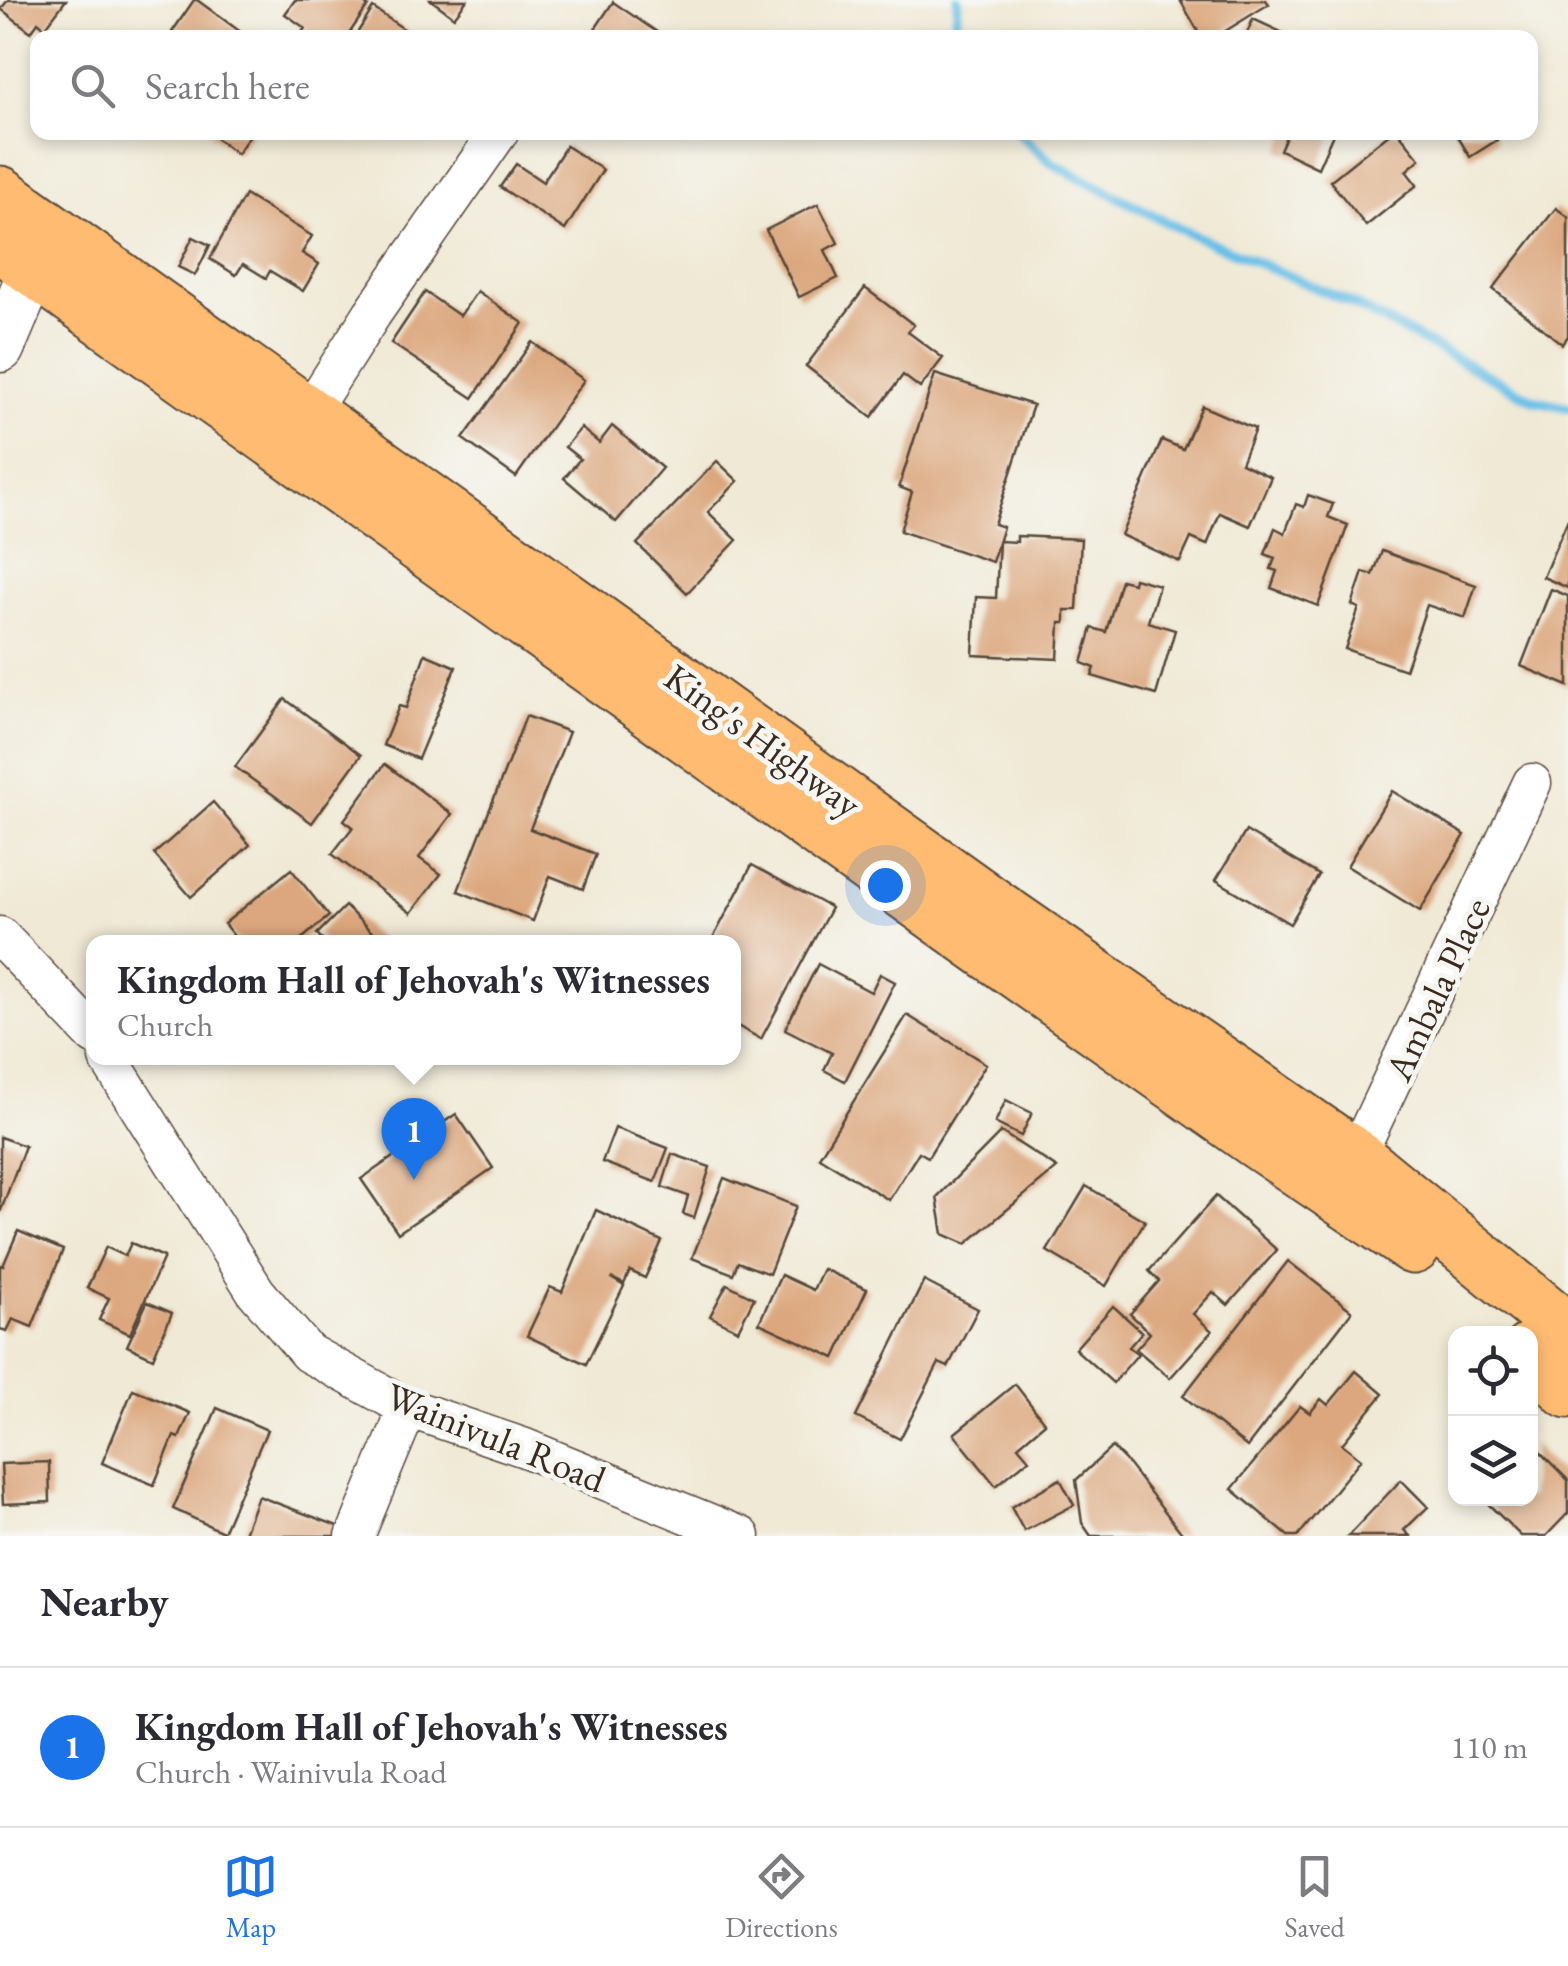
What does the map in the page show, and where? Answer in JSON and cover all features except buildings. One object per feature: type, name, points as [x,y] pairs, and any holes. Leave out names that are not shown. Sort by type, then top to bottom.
[{"type":"highway","name":"King's Highway","points":[[0,194],[298,430],[974,941],[1256,1140],[1347,1177],[1568,1331]]},
{"type":"highway","name":"King's Highway","points":[[17,256],[298,430]]},
{"type":"highway","name":"King's Highway","points":[[1347,1177],[1418,1249],[1504,1326]]},
{"type":"highway","points":[[1538,1359],[1568,1390]]},
{"type":"street","points":[[298,430],[372,314],[493,140]]},
{"type":"street","points":[[0,348],[17,256]]},
{"type":"street","name":"Ambala Place","points":[[1347,1177],[1532,782]]},
{"type":"street","points":[[0,936],[86,1027]]},
{"type":"street","name":"Wainivula Road","points":[[112,1065],[256,1292],[308,1353],[408,1408],[526,1448],[741,1536]]},
{"type":"street","points":[[354,1536],[408,1408]]},
{"type":"waterway","points":[[956,30],[958,0]]},
{"type":"waterway","points":[[1027,140],[1052,163],[1180,229],[1353,304],[1534,400],[1568,407]]},
{"type":"place","name":"Kingdom Hall of Jehovah's Witnesses","points":[[414,1180]]}]
